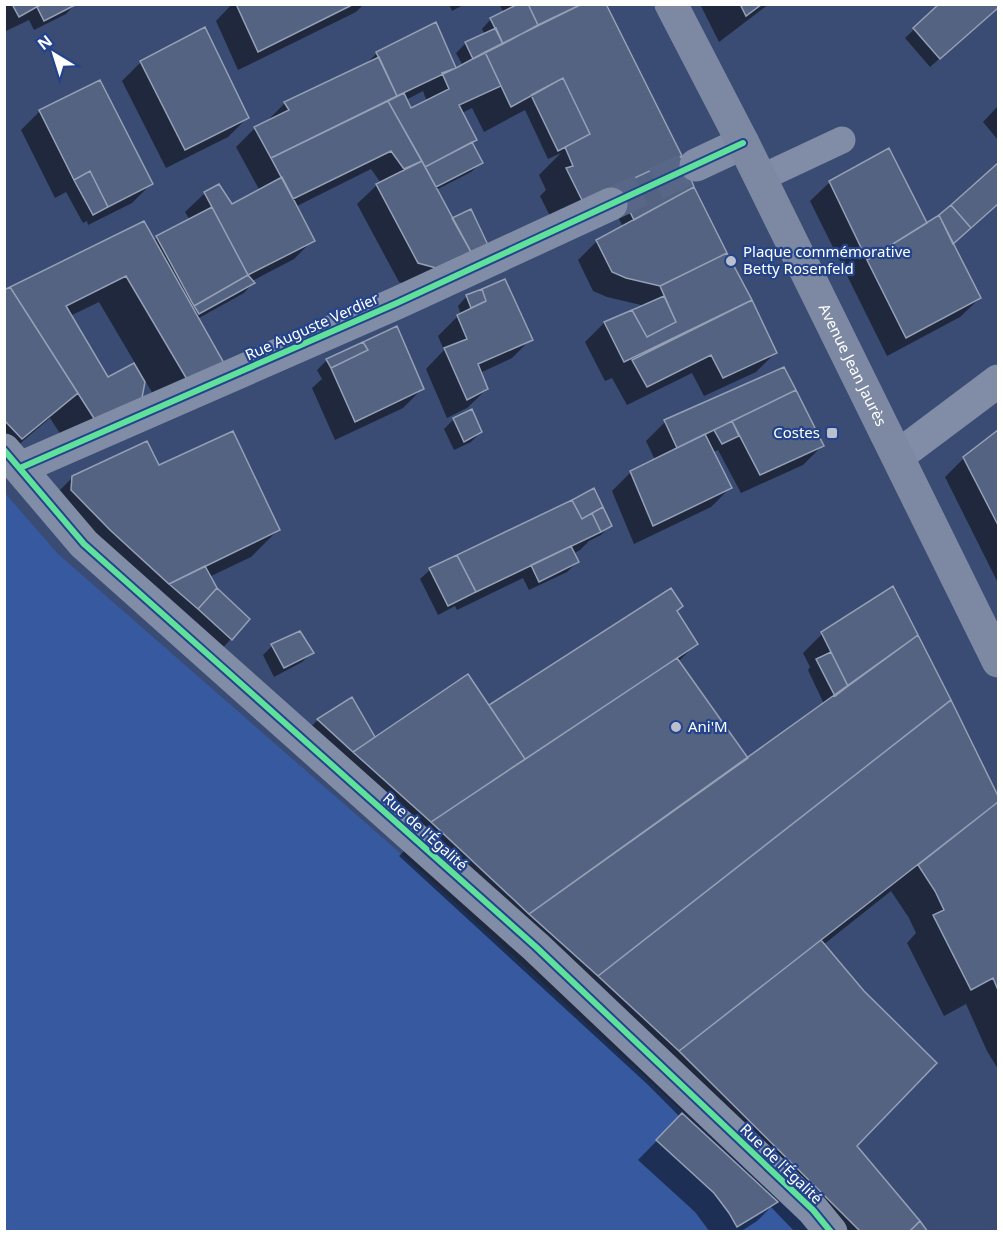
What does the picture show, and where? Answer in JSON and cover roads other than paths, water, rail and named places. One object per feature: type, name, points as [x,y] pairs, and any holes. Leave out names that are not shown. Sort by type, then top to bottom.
[{"type":"main road","name":"Avenue Jean Jaurès","points":[[671,4],[743,143],[999,661]]},
{"type":"street","points":[[696,165],[743,143]]},
{"type":"street","name":"Rue Auguste Verdier","points":[[12,459],[397,303],[612,204]]},
{"type":"street","points":[[898,456],[999,381]]},
{"type":"street","name":"Rue de l'Égalité","points":[[12,459],[84,544],[536,947],[813,1210],[831,1232]]},
{"type":"lane","points":[[760,178],[842,140]]},
{"type":"tunnel","points":[[611,204],[696,165]]},
{"type":"place","name":"Plaque commémorative Betty Rosenfeld","points":[[731,261]]},
{"type":"place","name":"Costes","points":[[832,433]]},
{"type":"place","name":"Ani'M","points":[[676,727]]}]
